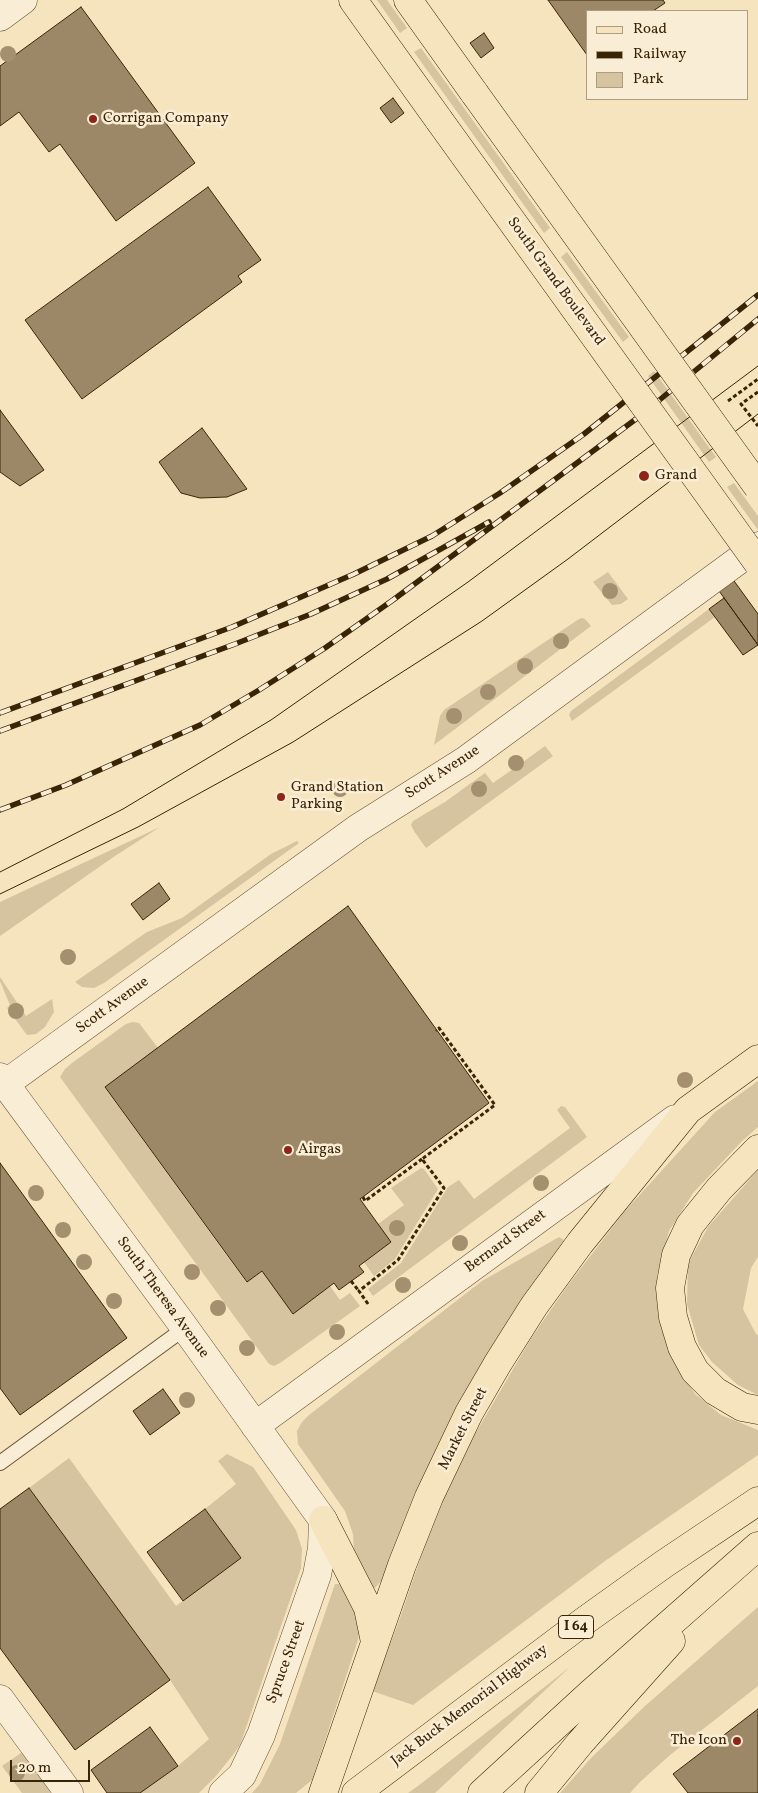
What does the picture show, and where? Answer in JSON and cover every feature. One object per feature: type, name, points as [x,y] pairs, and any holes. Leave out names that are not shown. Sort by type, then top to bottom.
[{"type":"main road","name":"South Grand Boulevard","points":[[353,0],[758,563]]},
{"type":"main road","points":[[408,0],[758,487]]},
{"type":"main road","name":"Bernard Street","points":[[688,1110],[758,1059]]},
{"type":"main road","name":"Market Street","points":[[323,1793],[402,1565],[429,1498],[470,1413],[498,1363],[534,1306],[580,1243],[688,1110]]},
{"type":"main road","points":[[758,1149],[719,1190],[690,1225],[676,1255],[670,1288],[673,1317],[682,1347],[695,1372],[714,1391],[742,1406],[758,1410]]},
{"type":"main road","name":"Jack Buck Memorial Highway","points":[[356,1793],[583,1622],[664,1564],[758,1501]]},
{"type":"main road","points":[[323,1520],[368,1608],[375,1642]]},
{"type":"main road","points":[[482,1793],[758,1546]]},
{"type":"main road","points":[[539,1793],[580,1743],[663,1651],[713,1585]]},
{"type":"street","points":[[0,17],[23,0]]},
{"type":"street","name":"Scott Avenue","points":[[2,1080],[358,828],[466,760],[758,546]]},
{"type":"street","name":"South Theresa Avenue","points":[[2,1080],[185,1328],[323,1520]]},
{"type":"street","name":"Bernard Street","points":[[254,1426],[688,1110]]},
{"type":"street","name":"Spruce Street","points":[[223,1793],[242,1775],[261,1735],[314,1582],[322,1548],[323,1520]]},
{"type":"street","points":[[0,1699],[69,1793]]},
{"type":"lane","points":[[0,1463],[185,1328]]},
{"type":"path","points":[[728,401],[758,379]]},
{"type":"path","points":[[758,392],[741,404],[758,426]]},
{"type":"path","points":[[363,1197],[365,1201],[495,1105],[439,1028],[436,1031]]},
{"type":"path","points":[[360,1291],[398,1260],[444,1188],[422,1159]]},
{"type":"path","points":[[351,1281],[368,1304]]},
{"type":"green space","points":[[377,0],[387,0],[407,28],[400,33]]},
{"type":"green space","points":[[421,48],[550,228],[544,233],[414,52]]},
{"type":"green space","points":[[567,252],[629,337],[623,342],[561,257]]},
{"type":"green space","points":[[654,371],[716,457],[709,462],[648,376]]},
{"type":"green space","points":[[734,483],[758,516],[758,530],[727,487]]},
{"type":"green space","points":[[608,572],[628,599],[621,604],[612,605],[593,582]]},
{"type":"green space","points":[[709,609],[715,617],[572,721],[569,715],[571,711]]},
{"type":"green space","points":[[582,618],[591,626],[434,745],[440,716],[444,710]]},
{"type":"green space","points":[[545,746],[553,756],[426,848],[411,825],[413,821],[445,802],[485,773],[493,783],[513,769],[509,763],[518,756],[523,762]]},
{"type":"green space","points":[[160,827],[115,856],[0,936],[0,902]]},
{"type":"green space","points":[[297,841],[299,843],[104,983],[94,988],[82,987],[75,982],[147,932],[182,918],[271,854]]},
{"type":"green space","points":[[0,977],[26,1016],[52,999],[54,1012],[45,1027],[36,1034],[27,1035],[7,1008],[10,1005]]},
{"type":"green space","points":[[139,1023],[158,1048],[105,1088],[246,1282],[262,1271],[293,1313],[330,1286],[340,1300],[350,1293],[360,1306],[274,1366],[269,1364],[60,1077],[72,1063],[126,1024]]},
{"type":"green space","points":[[758,1081],[758,1127],[742,1141],[693,1193],[669,1231],[657,1276],[659,1317],[675,1364],[695,1394],[721,1415],[758,1430],[758,1455],[605,1561],[413,1705],[372,1691],[399,1621],[432,1524],[472,1439],[532,1337],[568,1285],[625,1211],[715,1112]]},
{"type":"green space","points":[[561,1106],[565,1107],[587,1137],[373,1296],[368,1289],[401,1263],[448,1187],[459,1180],[474,1199],[570,1128],[557,1110]]},
{"type":"green space","points":[[421,1168],[424,1169],[438,1189],[395,1259],[374,1276],[364,1262],[391,1242],[378,1224],[404,1205],[391,1188]]},
{"type":"green space","points":[[758,1170],[758,1257],[751,1268],[743,1309],[758,1335],[758,1395],[738,1385],[712,1362],[699,1345],[687,1304],[688,1264],[708,1227]]},
{"type":"green space","points":[[559,1237],[564,1240],[530,1289],[426,1474],[382,1580],[375,1588],[369,1585],[354,1553],[353,1534],[345,1511],[298,1444],[297,1431],[309,1415],[482,1281]]},
{"type":"green space","points":[[227,1454],[253,1467],[296,1530],[302,1549],[301,1568],[240,1745],[216,1776],[199,1793],[140,1793],[178,1766],[209,1739],[170,1680],[29,1488],[69,1458],[176,1606],[241,1558],[205,1509],[236,1484],[218,1461]]},
{"type":"green space","points":[[335,1584],[339,1584],[347,1591],[360,1624],[358,1640],[312,1780],[296,1793],[252,1793],[260,1784],[280,1744]]},
{"type":"green space","points":[[758,1607],[758,1686],[670,1755],[630,1793],[560,1793],[592,1757],[645,1706]]},
{"type":"green space","points":[[570,1667],[435,1793],[408,1793],[418,1786]]},
{"type":"green space","points":[[21,1753],[30,1755],[51,1785],[50,1793],[22,1793],[2,1766]]},
{"type":"building","points":[[548,0],[663,0],[665,3],[654,10],[586,10],[586,54]]},
{"type":"building","name":"Corrigan Company","points":[[81,7],[195,163],[116,221],[60,144],[49,152],[19,112],[0,126],[0,66]]},
{"type":"building","points":[[484,33],[494,48],[481,58],[470,43]]},
{"type":"building","points":[[393,98],[404,113],[391,123],[380,108]]},
{"type":"building","points":[[208,187],[261,260],[238,276],[242,282],[82,399],[25,320]]},
{"type":"building","points":[[0,410],[44,470],[20,486],[0,472]]},
{"type":"building","points":[[202,428],[247,489],[227,497],[200,498],[181,493],[159,462]]},
{"type":"building","points":[[729,574],[758,614],[758,645],[714,584]]},
{"type":"building","points":[[724,598],[758,645],[743,655],[709,609]]},
{"type":"building","points":[[159,883],[170,899],[143,920],[131,904]]},
{"type":"building","name":"Airgas","points":[[348,906],[489,1103],[360,1199],[391,1242],[359,1266],[364,1272],[339,1290],[334,1283],[293,1314],[262,1271],[247,1282],[105,1087]]},
{"type":"building","points":[[0,1163],[127,1338],[20,1415],[0,1388]]},
{"type":"building","points":[[163,1389],[180,1413],[150,1435],[133,1411]]},
{"type":"building","points":[[29,1488],[170,1680],[75,1750],[0,1648],[0,1509]]},
{"type":"building","points":[[205,1509],[241,1558],[183,1601],[147,1552]]},
{"type":"building","name":"The Icon","points":[[758,1709],[758,1793],[688,1793],[673,1774]]},
{"type":"building","points":[[150,1727],[178,1766],[140,1793],[107,1793],[91,1770]]},
{"type":"tram line","points":[[0,872],[123,809],[271,720],[468,582],[758,366]]},
{"type":"tram line","points":[[0,894],[138,827],[293,742],[482,621],[568,559],[758,414]]},
{"type":"railway","points":[[0,713],[232,627],[354,574],[432,536],[500,493],[584,434],[758,295]]},
{"type":"railway","points":[[0,810],[66,785],[200,725],[325,648],[393,600],[640,416],[758,319]]},
{"type":"railway","points":[[0,731],[311,614],[387,579],[489,522]]},
{"type":"place","name":"Corrigan Company","points":[[93,119]]},
{"type":"place","name":"Grand","points":[[644,476]]},
{"type":"place","name":"Grand Station Parking","points":[[281,797]]},
{"type":"place","name":"Airgas","points":[[288,1150]]},
{"type":"place","name":"The Icon","points":[[737,1741]]}]
